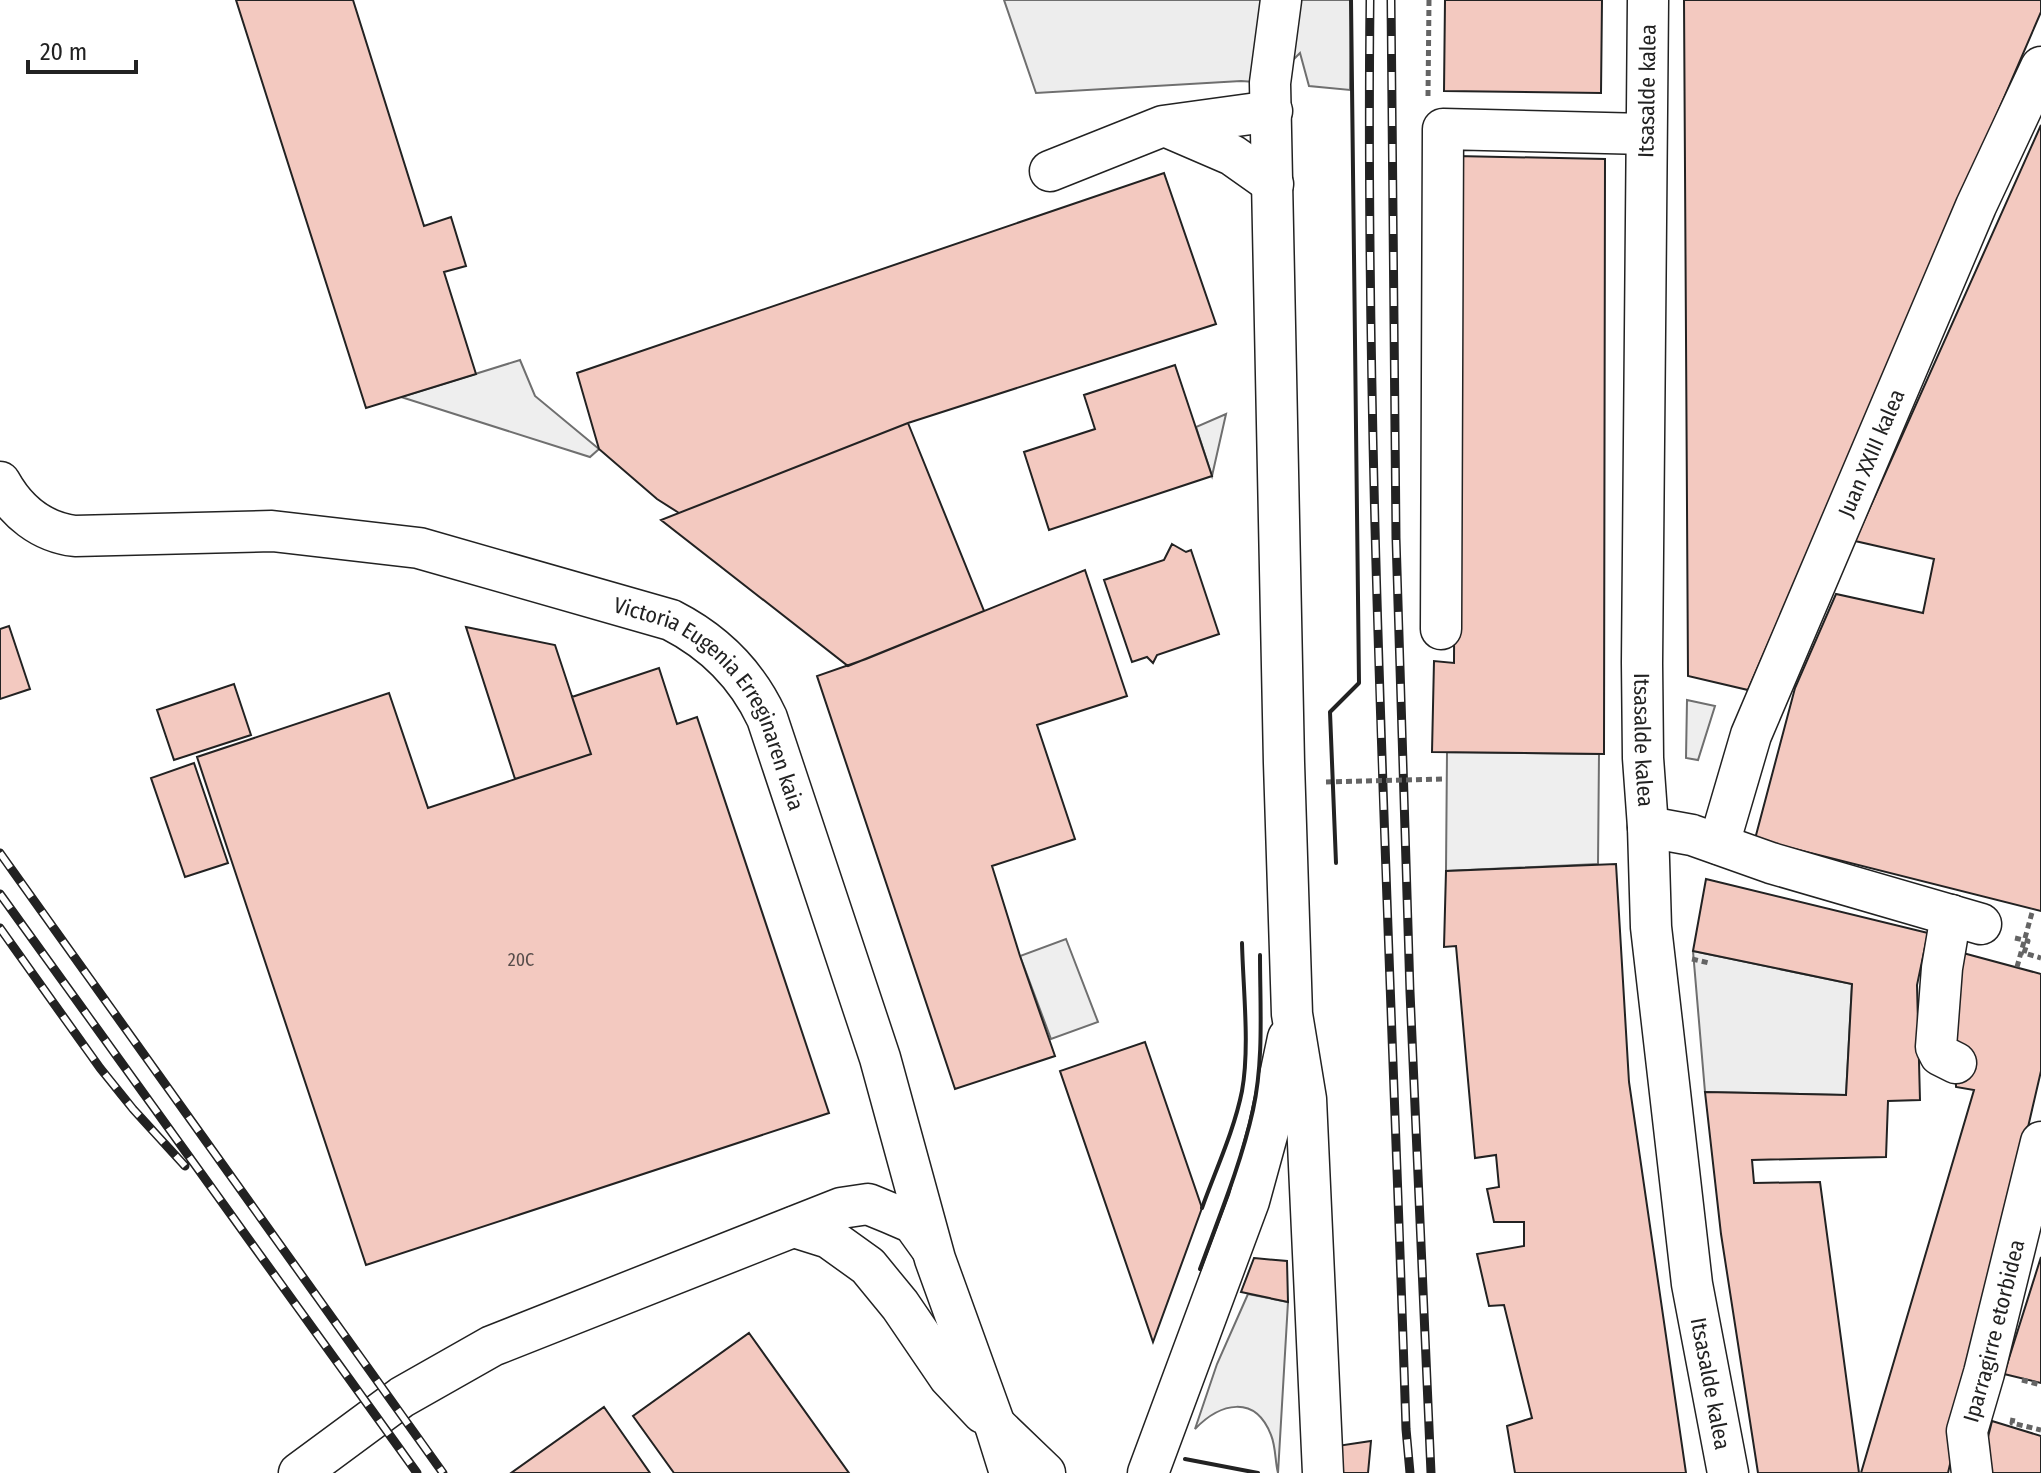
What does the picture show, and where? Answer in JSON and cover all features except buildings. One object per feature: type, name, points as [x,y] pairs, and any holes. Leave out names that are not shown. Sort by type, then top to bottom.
[{"type":"street","points":[[1281,0],[1271,97],[1284,763],[1292,1014],[1306,1099],[1323,1473]]},
{"type":"street","name":"Itsasalde kalea","points":[[1648,0],[1642,663],[1651,927],[1692,1284],[1728,1473]]},
{"type":"street","name":"Juan XXIII kalea","points":[[1719,844],[1762,708],[1970,220],[2041,67]]},
{"type":"street","points":[[1050,171],[1163,126],[1271,97]]},
{"type":"street","points":[[1163,126],[1232,155],[1273,184]]},
{"type":"street","points":[[1441,629],[1443,129],[1646,134]]},
{"type":"street","name":"Victoria Eugenia Erreginaren kaia","points":[[0,482],[20,511],[58,534],[272,531],[419,548],[671,620],[719,651],[742,675],[767,718],[880,1058],[934,1251],[1010,1473]]},
{"type":"street","points":[[1648,827],[1719,844],[1771,863],[1966,919],[1942,968],[1936,1047],[1940,1055],[1956,1063]]},
{"type":"street","points":[[1148,1473],[1249,1201],[1269,1128],[1292,1014]]},
{"type":"street","points":[[855,1205],[880,1176],[900,1138]]},
{"type":"street","name":"Iparragirre etorbidea","points":[[1972,1473],[1967,1431],[2041,1142]]},
{"type":"street","points":[[299,1473],[402,1397],[492,1346],[855,1205],[868,1204],[913,1223],[934,1251]]},
{"type":"street","points":[[794,1227],[829,1238],[868,1266],[900,1305],[949,1377],[995,1425]]},
{"type":"street","name":"Victoria Eugenia Erreginaren kaia","points":[[995,1425],[1045,1473]]},
{"type":"path","points":[[1429,0],[1428,109],[1443,129]]},
{"type":"path","points":[[1326,782],[1446,779]]},
{"type":"path","points":[[2017,967],[2033,909]]},
{"type":"path","points":[[2028,941],[2024,953],[2041,958]]},
{"type":"path","points":[[1693,959],[1709,963]]},
{"type":"path","points":[[2019,1380],[2041,1385]]},
{"type":"path","points":[[2012,1423],[2041,1430]]},
{"type":"shaded area","points":[[1004,0],[1351,0],[1350,90],[1309,86],[1300,53],[1270,83],[1241,81],[1036,93]]},
{"type":"shaded area","points":[[520,360],[535,396],[599,449],[590,457],[401,397]]},
{"type":"shaded area","points":[[1226,414],[1212,476],[1196,427]]},
{"type":"shaded area","points":[[1687,700],[1715,706],[1698,760],[1686,758]]},
{"type":"shaded area","points":[[1447,752],[1599,754],[1598,864],[1446,871]]},
{"type":"shaded area","points":[[1066,939],[1098,1022],[1051,1039],[1020,956]]},
{"type":"shaded area","points":[[1693,951],[1852,984],[1846,1095],[1705,1092]]},
{"type":"shaded area","points":[[1248,1294],[1288,1302],[1278,1473],[1271,1435],[1256,1413],[1247,1408],[1236,1407],[1215,1413],[1195,1429],[1217,1364]]},
{"type":"railway","points":[[1370,0],[1369,179],[1375,536],[1410,1473]]},
{"type":"railway","points":[[1391,0],[1396,538],[1410,992],[1431,1473]]},
{"type":"railway","points":[[0,853],[443,1473]]},
{"type":"railway","points":[[0,894],[417,1473]]},
{"type":"railway","points":[[0,928],[100,1068],[185,1166]]},
{"type":"wall","points":[[1336,863],[1330,712],[1359,683],[1351,0]]},
{"type":"wall","points":[[1202,1208],[1230,1135],[1242,1091],[1246,1037],[1242,943]]},
{"type":"wall","points":[[1200,1269],[1236,1170],[1253,1110],[1260,1052],[1260,955]]},
{"type":"wall","points":[[1185,1459],[1258,1473]]}]
